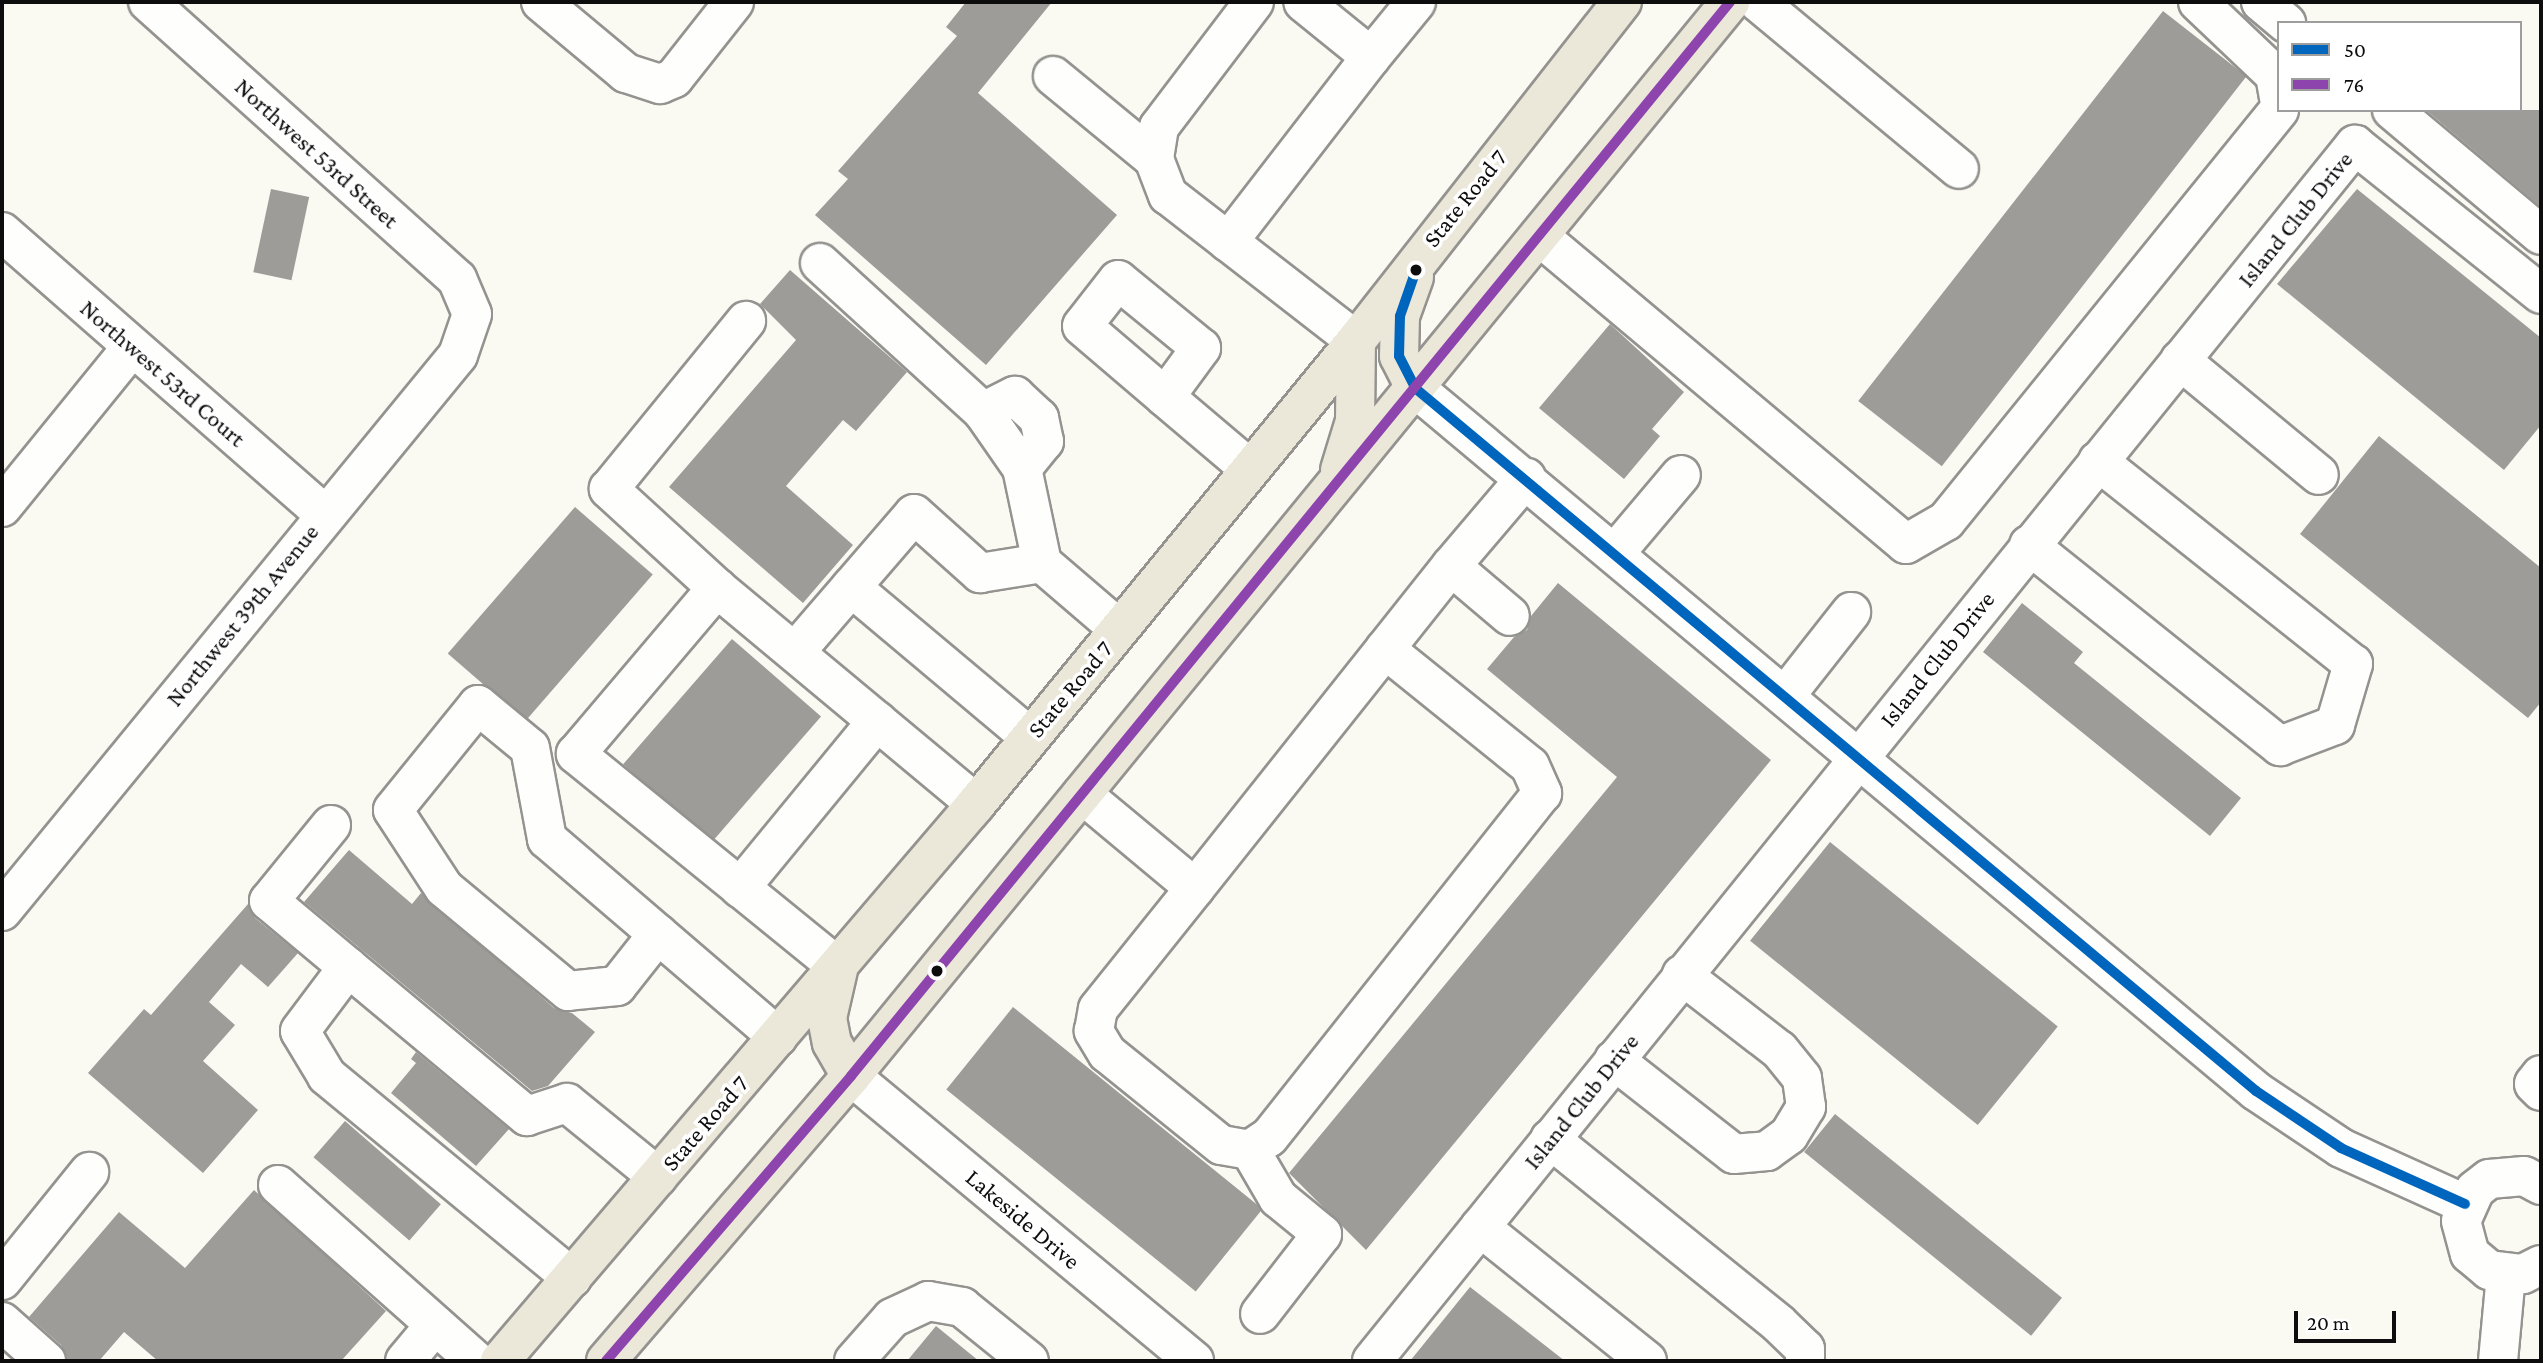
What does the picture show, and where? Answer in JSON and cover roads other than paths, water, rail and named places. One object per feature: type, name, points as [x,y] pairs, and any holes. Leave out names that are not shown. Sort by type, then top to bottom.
[{"type":"main road","name":"State Road 7","points":[[500,1361],[976,804],[1356,341],[1422,252],[1622,2]]},
{"type":"main road","points":[[606,1361],[851,1076],[1730,2]]},
{"type":"main road","points":[[1415,388],[1399,356],[1400,316],[1422,252]]},
{"type":"main road","points":[[1332,491],[1355,421],[1356,341]]},
{"type":"main road","points":[[838,967],[827,1018],[832,1043],[851,1076]]},
{"type":"street","name":"Northwest 53rd Street","points":[[148,2],[457,279],[472,314]]},
{"type":"street","points":[[541,2],[626,73],[660,84],[674,78],[734,2]]},
{"type":"street","points":[[1154,159],[1159,127],[1254,2]]},
{"type":"street","points":[[1303,2],[1371,57]]},
{"type":"street","points":[[1228,242],[1416,2]]},
{"type":"street","points":[[1758,2],[1959,169]]},
{"type":"street","points":[[2198,2],[2275,75],[2277,86]]},
{"type":"street","points":[[2261,2],[2284,21]]},
{"type":"street","points":[[1053,76],[1154,159],[1168,195],[1356,341]]},
{"type":"street","points":[[1539,236],[1906,544],[1946,521],[2277,112]]},
{"type":"street","points":[[2394,112],[2541,235]]},
{"type":"street","name":"Island Club Drive","points":[[1372,1361],[1857,757],[2355,145],[2541,294]]},
{"type":"street","name":"Northwest 53rd Court","points":[[2,232],[325,514]]},
{"type":"street","points":[[820,263],[984,412],[1015,396],[1039,418],[1044,441],[1022,468],[1042,563],[1119,629]]},
{"type":"street","name":"Northwest 39th Avenue","points":[[2,911],[458,355],[472,314]]},
{"type":"street","points":[[746,321],[609,489],[717,588],[976,804]]},
{"type":"street","points":[[2,507],[132,347]]},
{"type":"street","points":[[2180,360],[2319,475]]},
{"type":"street","points":[[1415,388],[1526,478],[2256,1091],[2341,1148],[2465,1204]]},
{"type":"street","points":[[1165,397],[1250,469]]},
{"type":"street","points":[[2029,545],[2280,746],[2335,725],[2353,664],[2098,461]]},
{"type":"street","points":[[1615,553],[1681,475]]},
{"type":"street","points":[[1385,649],[1530,766],[1542,793],[1269,1137],[1250,1150],[1221,1145],[1107,1053],[1094,1031],[1098,1009],[1451,566],[1526,478]]},
{"type":"street","points":[[794,652],[914,514],[980,573],[1042,563]]},
{"type":"street","points":[[1451,566],[1510,616]]},
{"type":"street","points":[[851,587],[1030,737]]},
{"type":"street","points":[[717,588],[576,754],[838,967]]},
{"type":"street","points":[[1785,696],[1852,612]]},
{"type":"street","points":[[658,934],[617,986],[568,991],[444,888],[393,810],[478,705],[530,748],[547,839],[658,934],[778,1037]]},
{"type":"street","points":[[740,888],[877,721]]},
{"type":"street","points":[[1082,794],[1195,888]]},
{"type":"street","points":[[331,825],[269,901],[527,1116],[567,1103],[658,1177]]},
{"type":"street","points":[[348,967],[300,1031],[327,1076],[572,1278]]},
{"type":"street","points":[[1614,1060],[1734,1154],[1767,1151],[1789,1135],[1807,1107],[1802,1079],[1779,1050],[1682,975]]},
{"type":"street","points":[[2541,1075],[2534,1084],[2541,1091]]},
{"type":"street","name":"Lakeside Drive","points":[[851,1076],[1194,1361]]},
{"type":"street","points":[[1550,1139],[1779,1324],[1805,1349],[1805,1361]]},
{"type":"street","points":[[1250,1150],[1278,1198],[1322,1234],[1259,1314]]},
{"type":"street","points":[[2,1280],[89,1172]]},
{"type":"street","points":[[2498,1361],[2523,1270],[2489,1270],[2470,1254],[2460,1221],[2465,1204],[2475,1190],[2507,1174],[2524,1176],[2541,1185]]},
{"type":"street","points":[[278,1185],[476,1361]]},
{"type":"street","points":[[1480,1227],[1647,1361]]},
{"type":"street","points":[[854,1361],[892,1318],[928,1301],[962,1307],[1029,1361]]},
{"type":"street","points":[[2,1322],[46,1361]]},
{"type":"street","points":[[405,1361],[435,1325]]}]
